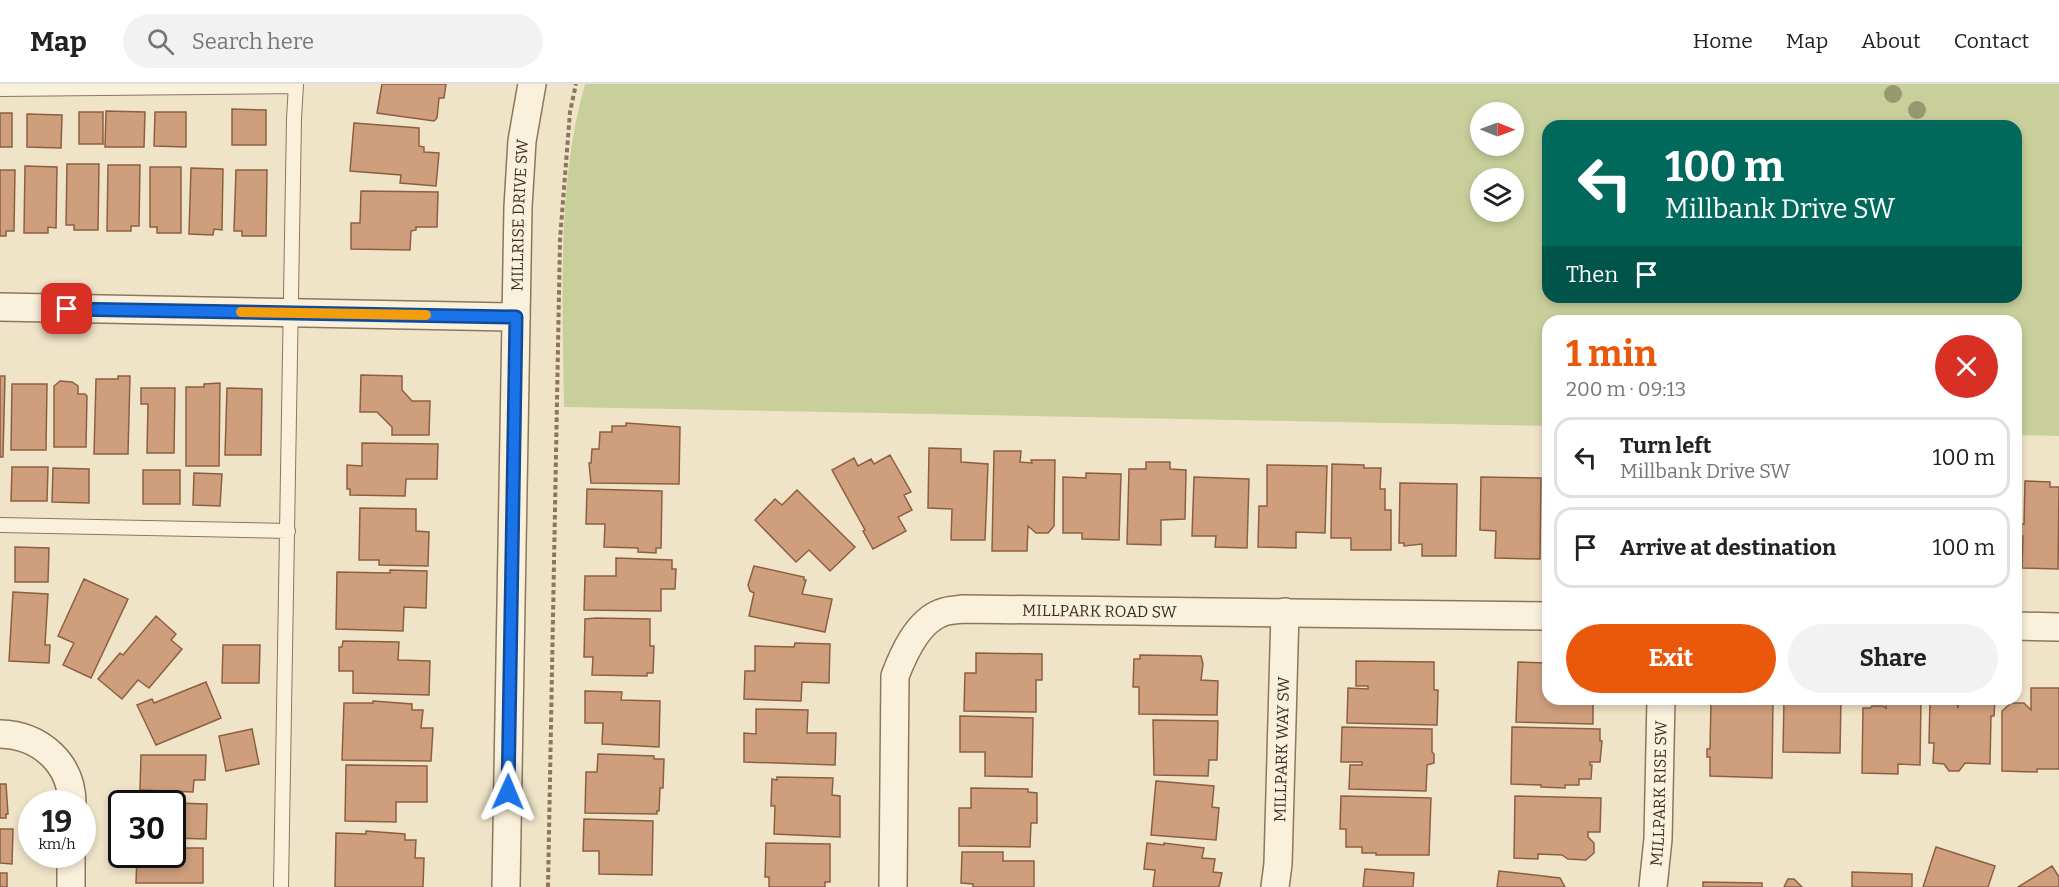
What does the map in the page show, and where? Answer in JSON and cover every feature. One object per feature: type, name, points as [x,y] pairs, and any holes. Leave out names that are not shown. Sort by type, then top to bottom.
[{"type":"street","name":"MILLRISE DRIVE SW","points":[[506,887],[518,207],[522,141],[532,84]]},
{"type":"street","points":[[0,307],[516,317]]},
{"type":"street","name":"MILLPARK ROAD SW","points":[[893,887],[895,676],[904,651],[923,627],[940,613],[964,609],[1542,616]]},
{"type":"street","name":"MILLPARK WAY SW","points":[[1275,887],[1278,864],[1285,612]]},
{"type":"street","points":[[2022,626],[2059,627]]},
{"type":"street","name":"MILLPARK RISE SW","points":[[1653,887],[1658,839],[1661,705]]},
{"type":"street","points":[[0,734],[30,739],[45,748],[65,770],[71,790]]},
{"type":"street","points":[[71,868],[71,887]]},
{"type":"lane","points":[[0,89],[296,85],[281,887]]},
{"type":"lane","points":[[0,525],[288,531]]},
{"type":"path","points":[[548,887],[560,239],[567,135],[576,84]]},
{"type":"green space","points":[[585,84],[2059,84],[2059,436],[2022,435],[2022,315],[1542,315],[1542,426],[564,407],[565,203],[569,162]]},
{"type":"building","points":[[382,84],[446,84],[444,98],[439,98],[437,118],[434,121],[377,113]]},
{"type":"building","points":[[232,109],[266,110],[266,145],[232,145]]},
{"type":"building","points":[[106,111],[145,112],[144,147],[105,147]]},
{"type":"building","points":[[79,112],[103,112],[103,144],[79,144]]},
{"type":"building","points":[[155,112],[186,112],[186,147],[154,146]]},
{"type":"building","points":[[0,113],[12,113],[12,147],[0,147]]},
{"type":"building","points":[[27,114],[62,115],[61,148],[27,147]]},
{"type":"building","points":[[354,123],[419,128],[419,146],[424,147],[424,152],[439,153],[436,186],[400,183],[401,175],[350,171]]},
{"type":"building","points":[[67,164],[99,164],[98,230],[74,230],[74,225],[66,225]]},
{"type":"building","points":[[108,165],[140,165],[139,226],[131,226],[131,231],[107,231]]},
{"type":"building","points":[[25,166],[57,167],[56,228],[48,227],[48,233],[24,233]]},
{"type":"building","points":[[150,167],[181,167],[181,233],[157,233],[157,227],[150,227]]},
{"type":"building","points":[[191,168],[223,169],[222,230],[214,229],[213,235],[189,234]]},
{"type":"building","points":[[0,170],[15,170],[14,231],[6,231],[6,236],[0,236]]},
{"type":"building","points":[[236,170],[267,170],[266,236],[242,236],[242,231],[234,231]]},
{"type":"building","points":[[361,191],[438,192],[437,227],[416,227],[416,230],[411,231],[410,250],[351,249],[351,223],[360,223]]},
{"type":"building","points":[[361,375],[402,376],[402,390],[412,401],[430,401],[429,435],[392,435],[392,427],[377,412],[360,412]]},
{"type":"building","points":[[0,376],[5,376],[3,457],[0,457]]},
{"type":"building","points":[[118,376],[130,376],[128,454],[94,454],[96,379],[118,379]]},
{"type":"building","points":[[60,381],[72,382],[78,386],[78,394],[87,396],[86,447],[54,447],[54,386]]},
{"type":"building","points":[[220,383],[219,466],[186,466],[186,387],[204,387],[204,384]]},
{"type":"building","points":[[12,384],[47,384],[46,450],[11,450]]},
{"type":"building","points":[[141,388],[175,388],[174,453],[147,453],[148,404],[141,404]]},
{"type":"building","points":[[227,388],[262,389],[261,455],[225,455]]},
{"type":"building","points":[[626,423],[680,427],[679,484],[591,483],[589,463],[591,463],[592,449],[599,449],[600,432],[612,432],[612,426],[626,426]]},
{"type":"building","points":[[362,443],[438,444],[437,479],[406,479],[405,496],[350,495],[350,489],[347,489],[347,465],[362,466]]},
{"type":"building","points":[[929,448],[961,449],[961,462],[988,464],[985,540],[951,540],[952,509],[928,508]]},
{"type":"building","points":[[994,451],[1021,451],[1020,462],[1055,460],[1054,526],[1048,533],[1036,533],[1028,526],[1027,551],[992,551]]},
{"type":"building","points":[[890,455],[911,492],[904,495],[912,510],[898,517],[906,531],[873,549],[832,470],[854,458],[858,466],[871,459],[874,464]]},
{"type":"building","points":[[1146,462],[1170,462],[1170,469],[1186,470],[1185,519],[1161,520],[1161,545],[1127,544],[1129,469],[1146,469]]},
{"type":"building","points":[[1332,464],[1381,468],[1380,489],[1385,489],[1385,510],[1391,510],[1391,550],[1351,550],[1351,538],[1331,538]]},
{"type":"building","points":[[1267,465],[1327,466],[1325,533],[1296,532],[1296,548],[1258,547],[1259,506],[1267,506]]},
{"type":"building","points":[[12,467],[48,467],[47,501],[11,501]]},
{"type":"building","points":[[53,468],[89,469],[89,503],[52,502]]},
{"type":"building","points":[[143,470],[180,470],[180,504],[143,504]]},
{"type":"building","points":[[194,473],[222,474],[220,506],[193,505]]},
{"type":"building","points":[[1086,473],[1121,474],[1119,540],[1082,539],[1082,533],[1063,533],[1063,477],[1086,478]]},
{"type":"building","points":[[1194,477],[1249,479],[1247,548],[1215,547],[1216,536],[1192,536]]},
{"type":"building","points":[[1481,477],[1541,478],[1540,559],[1495,558],[1496,531],[1480,530]]},
{"type":"building","points":[[2025,481],[2050,482],[2050,487],[2059,487],[2058,569],[2022,568],[2022,524],[2024,524]]},
{"type":"building","points":[[1400,483],[1457,484],[1456,556],[1422,556],[1422,544],[1404,546],[1404,543],[1399,543]]},
{"type":"building","points":[[587,489],[662,491],[661,548],[656,548],[656,553],[638,552],[638,548],[604,547],[605,524],[586,524]]},
{"type":"building","points":[[797,490],[855,547],[830,571],[809,550],[796,562],[755,520],[775,499],[782,505]]},
{"type":"building","points":[[360,508],[416,509],[416,531],[429,532],[428,566],[379,565],[379,560],[359,560]]},
{"type":"building","points":[[15,547],[49,548],[48,582],[15,582]]},
{"type":"building","points":[[616,558],[672,560],[672,569],[676,569],[675,589],[661,589],[661,611],[584,610],[585,576],[616,576]]},
{"type":"building","points":[[754,566],[804,577],[806,580],[802,594],[832,599],[825,632],[749,616],[754,593],[750,591],[748,585]]},
{"type":"building","points":[[390,570],[427,571],[426,608],[404,607],[403,631],[336,629],[337,572],[390,573]]},
{"type":"building","points":[[84,579],[128,599],[91,678],[63,665],[74,643],[58,636]]},
{"type":"building","points":[[13,592],[48,594],[45,645],[50,645],[49,663],[9,661]]},
{"type":"building","points":[[156,616],[176,634],[171,640],[182,649],[149,688],[138,680],[122,699],[98,679],[120,653],[123,655]]},
{"type":"building","points":[[585,619],[650,619],[650,646],[654,646],[653,673],[647,673],[647,676],[592,675],[593,657],[584,657]]},
{"type":"building","points":[[343,641],[399,642],[398,660],[430,661],[429,695],[353,693],[353,671],[339,671],[339,647],[342,647]]},
{"type":"building","points":[[795,643],[830,644],[829,683],[802,682],[801,701],[744,699],[745,671],[755,671],[755,646],[794,647]]},
{"type":"building","points":[[223,645],[260,645],[259,683],[222,683]]},
{"type":"building","points":[[976,653],[1042,654],[1042,680],[1036,680],[1036,712],[964,711],[965,673],[976,673]]},
{"type":"building","points":[[1140,655],[1201,656],[1203,664],[1201,680],[1218,681],[1217,715],[1139,714],[1139,687],[1133,687],[1134,659],[1140,659]]},
{"type":"building","points":[[1356,661],[1434,662],[1434,690],[1438,690],[1437,725],[1347,723],[1348,688],[1368,689],[1368,686],[1356,686]]},
{"type":"building","points":[[1518,662],[1542,663],[1542,705],[1593,705],[1593,724],[1516,722]]},
{"type":"building","points":[[206,682],[221,718],[156,745],[137,705],[152,699],[154,703]]},
{"type":"building","points":[[2031,688],[2059,688],[2059,769],[2037,769],[2037,772],[2002,771],[2002,711],[2009,705],[2022,705],[2022,703],[2031,710]]},
{"type":"building","points":[[585,691],[622,692],[621,700],[660,701],[659,747],[602,744],[603,723],[585,723]]},
{"type":"building","points":[[373,701],[412,704],[412,710],[423,710],[421,728],[433,728],[431,761],[342,760],[344,703],[373,703]]},
{"type":"building","points":[[1711,705],[1773,705],[1772,778],[1710,776],[1710,757],[1707,757],[1707,749],[1710,749]]},
{"type":"building","points":[[1784,705],[1841,705],[1840,753],[1783,752]]},
{"type":"building","points":[[1886,705],[1921,705],[1920,765],[1898,764],[1898,774],[1862,773],[1863,708],[1883,706],[1886,708]]},
{"type":"building","points":[[1930,705],[1957,705],[1958,708],[1958,705],[1995,705],[1994,716],[1991,716],[1990,764],[1965,763],[1959,771],[1949,771],[1944,764],[1933,763],[1934,743],[1929,743]]},
{"type":"building","points":[[756,709],[808,710],[807,733],[836,733],[835,765],[744,762],[744,733],[756,734]]},
{"type":"building","points":[[960,716],[1033,718],[1032,777],[985,776],[985,752],[960,752]]},
{"type":"building","points":[[1153,720],[1218,721],[1217,760],[1209,760],[1208,776],[1154,775]]},
{"type":"building","points":[[1342,727],[1432,729],[1434,763],[1427,765],[1426,791],[1349,789],[1350,765],[1362,765],[1362,762],[1341,762]]},
{"type":"building","points":[[1512,727],[1600,729],[1600,741],[1602,741],[1600,762],[1590,762],[1592,765],[1591,779],[1579,779],[1579,785],[1565,785],[1565,788],[1511,784]]},
{"type":"building","points":[[252,729],[259,764],[226,771],[219,736]]},
{"type":"building","points":[[598,754],[654,756],[654,759],[664,759],[663,788],[660,788],[657,814],[585,813],[586,772],[597,772]]},
{"type":"building","points":[[141,755],[206,755],[205,780],[194,780],[193,792],[140,790]]},
{"type":"building","points":[[346,765],[427,766],[427,802],[396,802],[396,822],[345,821]]},
{"type":"building","points":[[777,777],[833,778],[832,795],[840,796],[840,837],[774,834],[775,806],[771,806],[772,779],[777,780]]},
{"type":"building","points":[[1156,781],[1214,786],[1212,807],[1219,808],[1216,840],[1151,835]]},
{"type":"building","points":[[0,784],[6,784],[8,814],[6,818],[0,818]]},
{"type":"building","points":[[971,788],[1028,789],[1028,792],[1037,793],[1037,823],[1031,823],[1030,847],[959,846],[959,808],[971,808]]},
{"type":"building","points":[[1341,796],[1431,798],[1429,855],[1376,855],[1376,853],[1362,853],[1362,847],[1346,847],[1346,829],[1340,829]]},
{"type":"building","points":[[1515,796],[1601,798],[1600,832],[1588,832],[1588,837],[1594,843],[1594,853],[1586,860],[1568,859],[1562,855],[1538,854],[1538,859],[1514,858]]},
{"type":"building","points":[[186,803],[207,804],[206,839],[186,838]]},
{"type":"building","points":[[584,819],[653,821],[652,875],[599,874],[599,851],[583,851]]},
{"type":"building","points":[[0,829],[13,829],[12,864],[0,863]]},
{"type":"building","points":[[366,831],[405,834],[405,840],[416,840],[415,858],[424,858],[423,887],[335,887],[336,833],[366,834]]},
{"type":"building","points":[[766,843],[830,844],[830,882],[825,882],[825,887],[769,887],[769,877],[765,877]]},
{"type":"building","points":[[1147,843],[1204,848],[1202,858],[1215,859],[1213,872],[1222,873],[1219,887],[1153,887],[1155,870],[1144,869]]},
{"type":"building","points":[[1936,847],[1995,866],[1988,887],[1923,887]]},
{"type":"building","points":[[186,848],[203,848],[203,883],[136,883],[137,868],[186,868]]},
{"type":"building","points":[[962,852],[1003,852],[1003,861],[1034,861],[1034,887],[973,887],[973,884],[961,883]]},
{"type":"building","points":[[2052,866],[2059,877],[2059,887],[2018,887]]},
{"type":"building","points":[[1365,869],[1414,873],[1413,887],[1363,887]]},
{"type":"building","points":[[1499,871],[1560,878],[1565,887],[1497,887]]},
{"type":"building","points":[[1852,872],[1912,874],[1912,887],[1852,887]]},
{"type":"building","points":[[0,873],[7,873],[7,887],[0,887]]},
{"type":"building","points":[[1788,879],[1794,879],[1802,887],[1784,887]]},
{"type":"building","points":[[1703,882],[1762,883],[1762,887],[1703,887]]},
{"type":"slow traffic","points":[[241,312],[426,315]]},
{"type":"route","points":[[67,309],[516,317],[508,792]]}]
